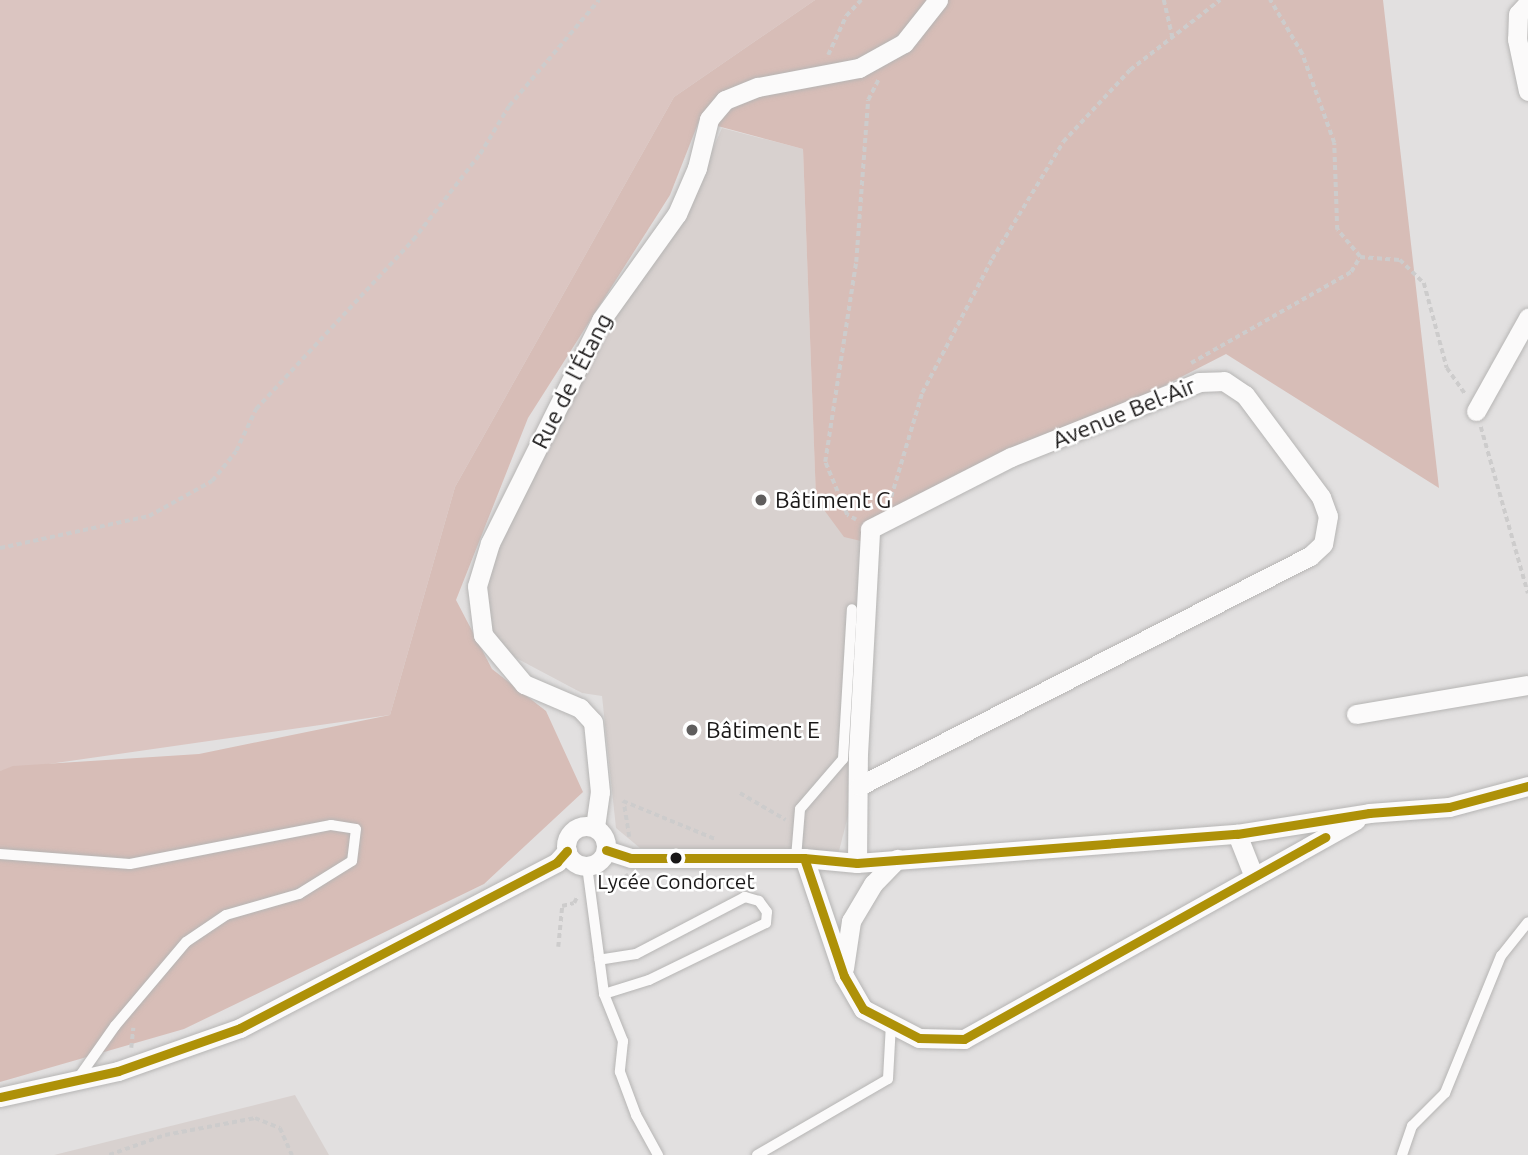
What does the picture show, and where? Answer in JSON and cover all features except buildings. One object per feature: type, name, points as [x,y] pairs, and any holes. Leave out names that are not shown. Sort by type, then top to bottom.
[{"type":"street","name":"Rue de l'Étang","points":[[595,827],[600,792],[593,722],[570,702],[524,684],[483,635],[477,586],[489,543],[601,320],[677,214],[697,168],[709,119],[725,100],[758,87],[859,68],[904,43],[938,0]]},
{"type":"street","points":[[1528,3],[1518,14],[1517,39],[1528,91]]},
{"type":"street","points":[[1476,411],[1528,318]]},
{"type":"street","name":"Avenue Bel-Air","points":[[859,786],[1310,556],[1323,544],[1328,516],[1321,497],[1245,395],[1235,386],[1212,379],[1012,457],[877,524]]},
{"type":"street","points":[[857,863],[859,786],[877,524]]},
{"type":"street","points":[[1356,714],[1528,685]]},
{"type":"street","points":[[606,850],[631,858],[800,858],[857,863],[1237,834],[1368,813],[1449,807],[1528,786]]},
{"type":"street","points":[[800,858],[844,976],[863,1009],[919,1038],[964,1039],[1368,813]]},
{"type":"street","points":[[0,1097],[135,1065],[240,1028],[557,862],[567,851],[573,830],[595,827],[606,841],[606,850],[599,861],[587,866],[574,862],[567,851]]},
{"type":"street","points":[[1237,834],[1254,877]]},
{"type":"street","points":[[844,976],[851,921],[873,884],[897,859]]},
{"type":"lane","points":[[800,858],[800,809],[843,759],[852,609]]},
{"type":"lane","points":[[0,854],[130,864],[331,825],[356,829],[352,861],[299,894],[226,915],[186,942],[141,995],[77,1080]]},
{"type":"lane","points":[[587,866],[604,994],[623,1041],[620,1072],[636,1115],[658,1155]]},
{"type":"lane","points":[[600,960],[636,954],[744,897],[759,901],[767,912],[766,923],[649,980],[604,994]]},
{"type":"lane","points":[[1402,1155],[1412,1126],[1445,1093],[1501,956],[1528,922]]},
{"type":"lane","points":[[757,1155],[888,1079],[891,1024]]},
{"type":"path","points":[[0,548],[149,516],[212,481],[236,451],[256,409],[413,240],[480,154],[509,106],[599,0]]},
{"type":"path","points":[[819,74],[846,16],[861,0]]},
{"type":"path","points":[[1164,0],[1172,36]]},
{"type":"path","points":[[881,75],[868,100],[856,262],[825,462],[847,515],[877,524],[922,393],[992,259],[1063,142],[1130,70],[1220,0]]},
{"type":"path","points":[[1270,0],[1302,54],[1334,143],[1337,230],[1360,257],[1400,260],[1424,283],[1447,368],[1476,411],[1528,593]]},
{"type":"path","points":[[1182,369],[1351,272],[1360,257]]},
{"type":"path","points":[[740,793],[798,827]]},
{"type":"path","points":[[135,1065],[132,1034],[141,995]]},
{"type":"path","points":[[109,1155],[165,1135],[255,1118],[280,1128],[292,1155]]},
{"type":"shaded area","points":[[0,0],[815,0],[674,97],[455,487],[390,715],[0,771]]},
{"type":"shaded area","points":[[815,0],[1383,0],[1439,488],[1226,354],[861,541],[844,537],[816,499],[803,149],[699,121],[670,195],[528,418],[456,600],[492,669],[546,711],[583,792],[484,884],[184,1029],[0,1082],[0,771],[13,766],[199,754],[390,715],[455,487],[674,97]]},
{"type":"shaded area","points":[[722,128],[803,149],[816,498],[861,541],[851,804],[839,851],[640,848],[616,828],[602,696],[582,693],[503,651],[488,629],[483,600],[501,541],[612,319],[677,231]]},
{"type":"shaded area","points":[[295,1095],[329,1155],[54,1155]]},
{"type":"transit line","points":[[606,850],[631,858],[804,858],[857,863],[1237,834],[1369,813],[1449,807],[1528,786]]},
{"type":"transit line","points":[[804,858],[844,976],[863,1009],[919,1038],[964,1039],[1325,837]]},
{"type":"transit line","points":[[0,1097],[118,1071],[240,1028],[557,862],[567,851]]},
{"type":"place","name":"Bâtiment G","points":[[761,500]]},
{"type":"place","name":"Bâtiment E","points":[[692,730]]},
{"type":"place","name":"Lycée Condorcet","points":[[676,858]]}]
